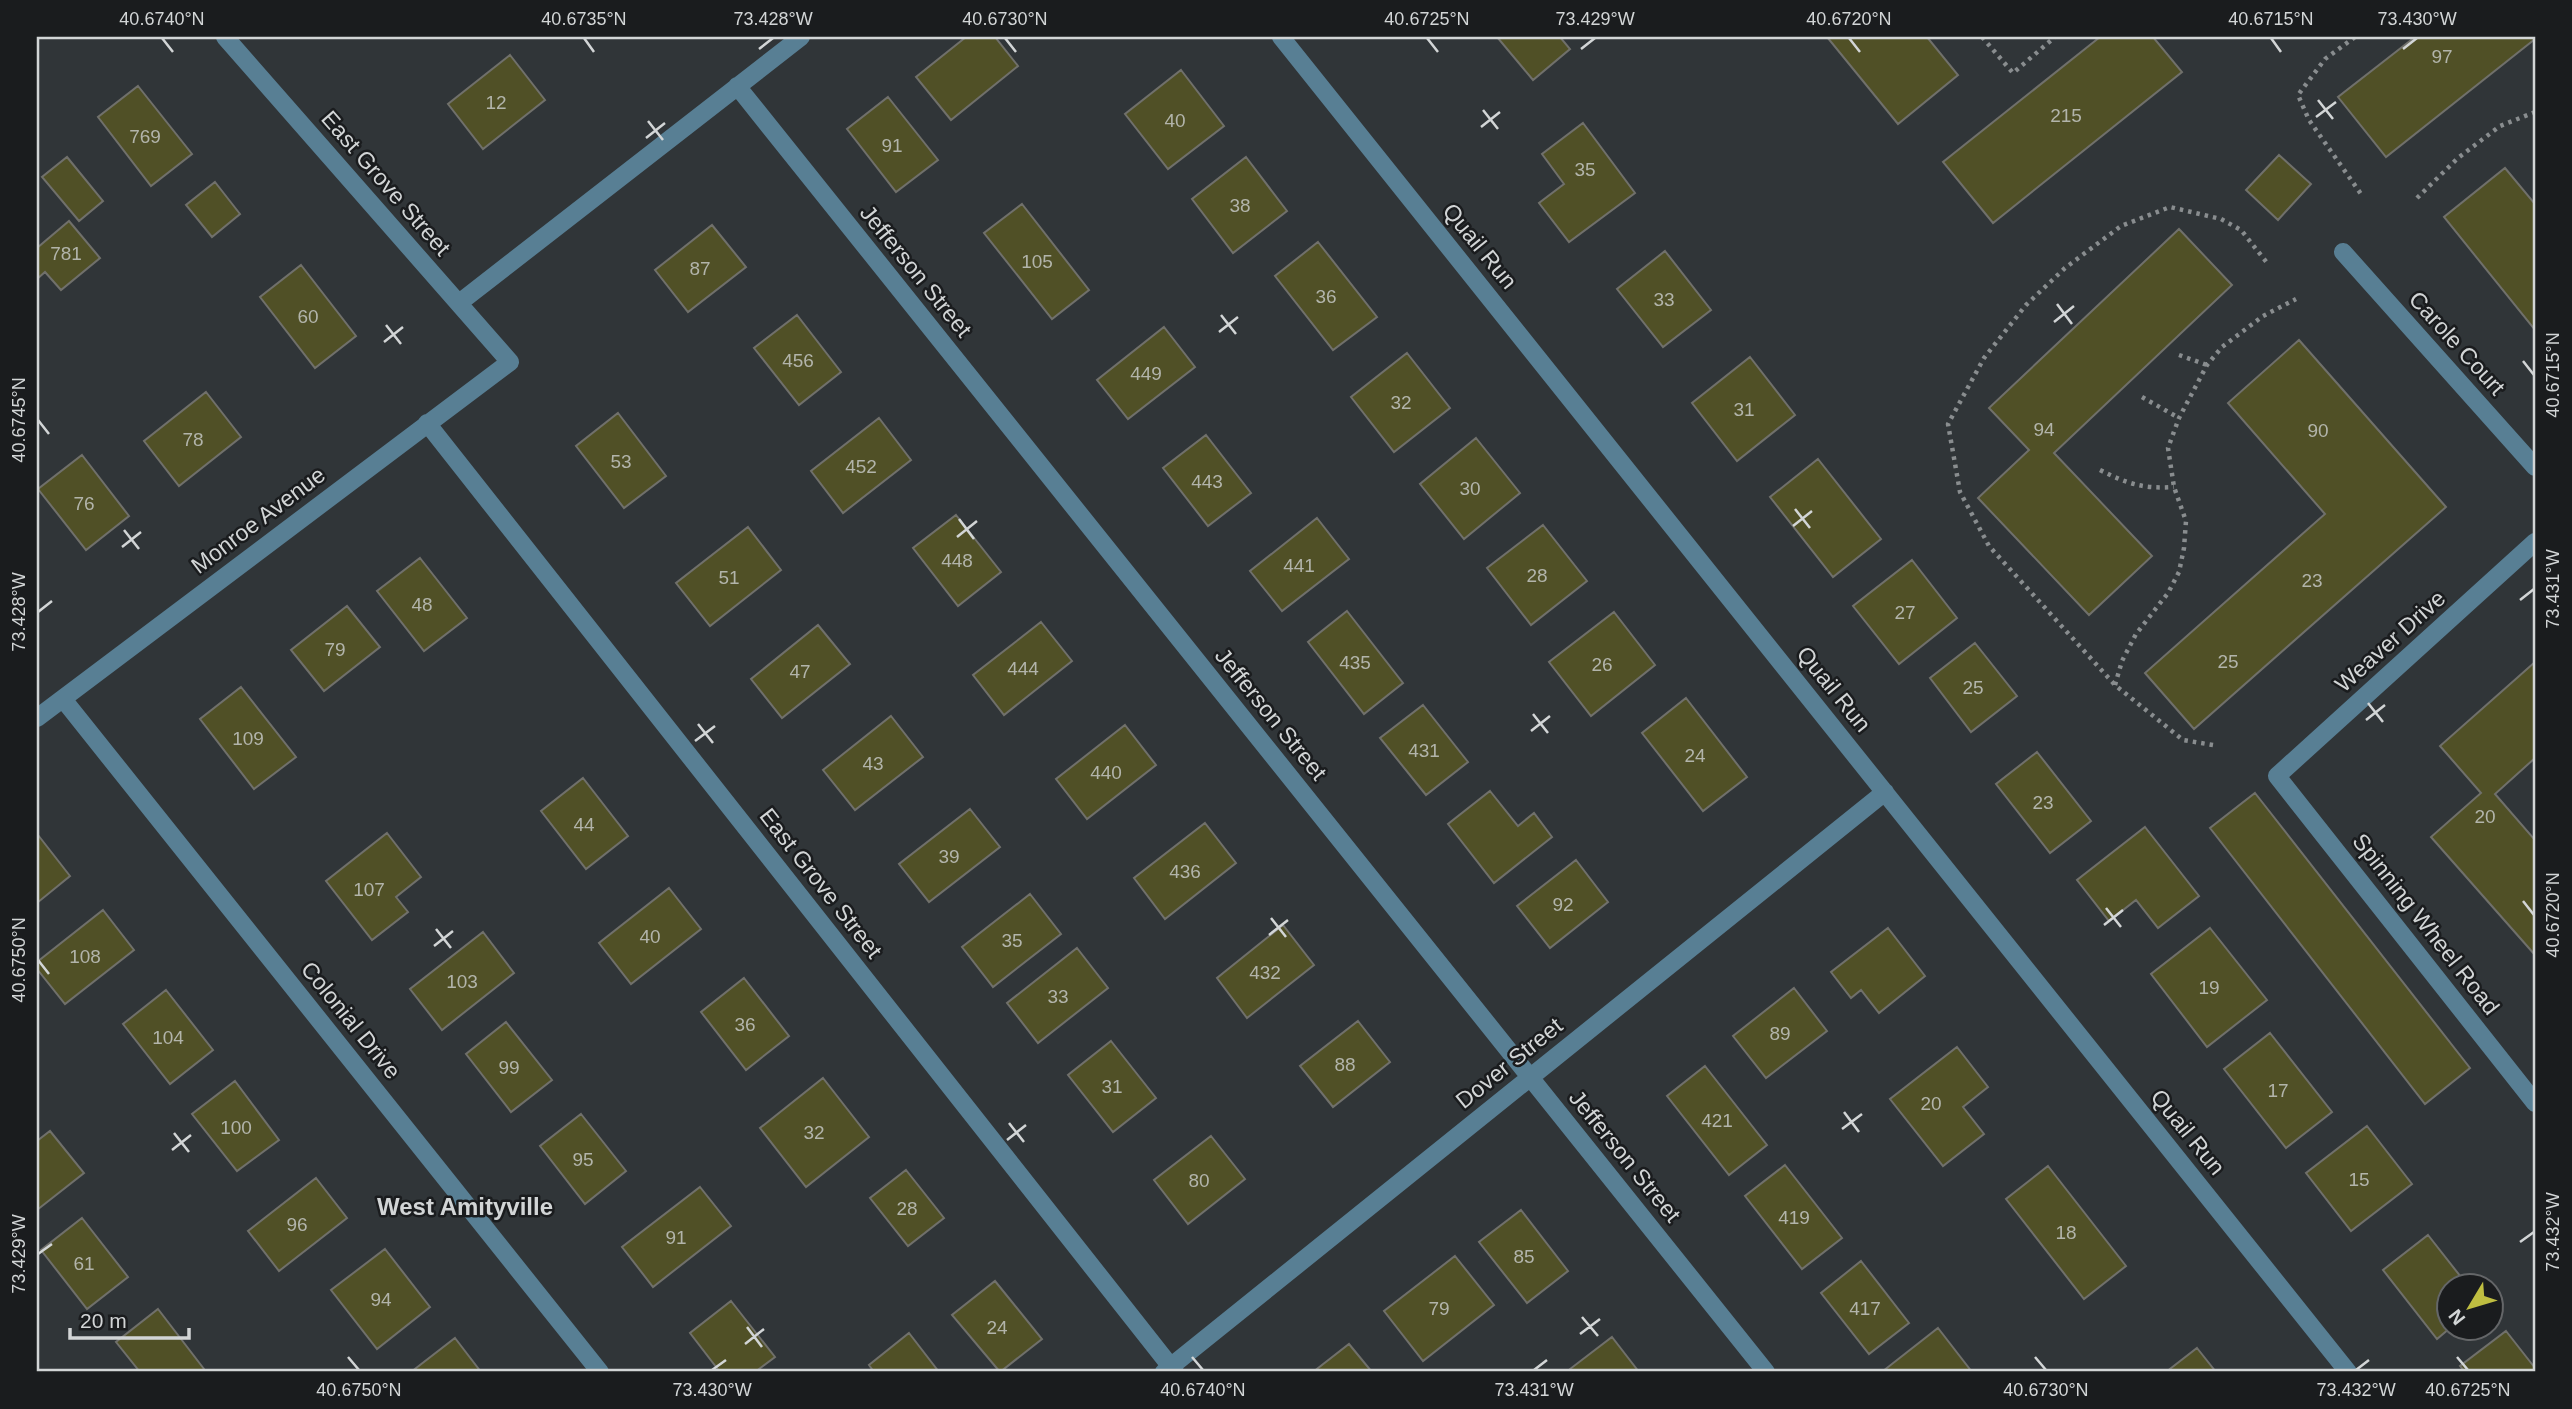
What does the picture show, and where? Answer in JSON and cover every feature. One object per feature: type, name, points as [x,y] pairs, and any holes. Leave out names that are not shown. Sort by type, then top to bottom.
[{"type":"street","name":"East Grove Street","points":[[225,37],[510,362]]},
{"type":"street","points":[[458,303],[801,37]]},
{"type":"street","name":"Quail Run","points":[[1281,37],[2348,1372]]},
{"type":"street","name":"Jefferson Street","points":[[737,86],[1766,1372]]},
{"type":"street","name":"Carole Court","points":[[2343,252],[2535,467]]},
{"type":"street","name":"Monroe Avenue","points":[[37,718],[510,362]]},
{"type":"street","name":"East Grove Street","points":[[427,423],[1170,1370]]},
{"type":"street","name":"Weaver Drive","points":[[2277,776],[2535,542]]},
{"type":"street","name":"Colonial Drive","points":[[63,699],[600,1372]]},
{"type":"street","name":"Spinning Wheel Road","points":[[2277,776],[2535,1103]]},
{"type":"street","name":"Dover Street","points":[[1170,1370],[1885,792]]},
{"type":"path","points":[[1982,37],[2013,73],[2055,37]]},
{"type":"path","points":[[2355,37],[2325,59],[2298,95],[2309,120],[2361,194]]},
{"type":"path","points":[[2417,198],[2458,159],[2500,126],[2535,112]]},
{"type":"path","points":[[2213,745],[2183,740],[2115,685],[1989,546],[1960,492],[1948,424],[1984,358],[2026,305],[2065,268],[2121,226],[2169,207],[2221,219],[2241,230],[2267,264]]},
{"type":"path","points":[[2115,685],[2122,661],[2136,634],[2168,593],[2179,572],[2185,548],[2186,522],[2174,487],[2168,448],[2179,418],[2207,365],[2222,347],[2263,316],[2296,299]]},
{"type":"path","points":[[2179,355],[2207,365]]},
{"type":"path","points":[[2142,397],[2179,418]]},
{"type":"path","points":[[2100,470],[2125,483],[2149,489],[2174,487]]},
{"type":"building","points":[[966,37],[995,37],[1018,66],[951,120],[916,77]]},
{"type":"building","points":[[1497,37],[1560,37],[1570,49],[1533,80]]},
{"type":"building","points":[[1827,37],[1927,37],[1958,75],[1898,124]]},
{"type":"building","points":[[2100,37],[2153,37],[2182,72],[1993,223],[1943,162]]},
{"type":"building","points":[[2415,37],[2535,39],[2386,157],[2338,97]]},
{"type":"building","points":[[510,55],[545,100],[483,149],[448,104]]},
{"type":"building","points":[[1181,70],[1224,126],[1168,169],[1125,114]]},
{"type":"building","points":[[138,86],[192,154],[151,186],[98,117]]},
{"type":"building","points":[[888,97],[938,160],[896,192],[847,129]]},
{"type":"building","points":[[1583,123],[1635,193],[1569,242],[1539,203],[1564,184],[1542,154]]},
{"type":"building","points":[[2279,155],[2311,184],[2278,220],[2246,190]]},
{"type":"building","points":[[67,157],[103,201],[79,221],[42,177]]},
{"type":"building","points":[[1246,157],[1287,211],[1233,253],[1192,199]]},
{"type":"building","points":[[2505,168],[2535,204],[2535,330],[2444,217]]},
{"type":"building","points":[[215,182],[240,214],[212,237],[186,205]]},
{"type":"building","points":[[1022,204],[1089,290],[1052,319],[984,233]]},
{"type":"building","points":[[69,221],[100,258],[61,290],[45,272],[37,279],[37,248]]},
{"type":"building","points":[[712,225],[746,267],[688,312],[655,270]]},
{"type":"building","points":[[2179,229],[2232,285],[2054,453],[2152,556],[2089,615],[1978,498],[2029,450],[1989,408]]},
{"type":"building","points":[[1318,242],[1377,317],[1333,350],[1275,276]]},
{"type":"building","points":[[1665,251],[1711,310],[1663,347],[1617,289]]},
{"type":"building","points":[[301,265],[356,336],[315,368],[260,297]]},
{"type":"building","points":[[797,315],[841,372],[799,405],[754,348]]},
{"type":"building","points":[[1164,327],[1195,367],[1128,419],[1097,380]]},
{"type":"building","points":[[2299,340],[2446,507],[2194,729],[2145,673],[2325,514],[2228,403]]},
{"type":"building","points":[[1407,353],[1450,408],[1394,452],[1351,397]]},
{"type":"building","points":[[1750,357],[1795,415],[1737,461],[1692,403]]},
{"type":"building","points":[[206,392],[241,437],[179,486],[144,441]]},
{"type":"building","points":[[618,413],[666,476],[624,508],[576,446]]},
{"type":"building","points":[[879,418],[911,460],[843,513],[811,471]]},
{"type":"building","points":[[1206,435],[1251,493],[1208,526],[1163,468]]},
{"type":"building","points":[[1476,438],[1520,493],[1464,539],[1420,484]]},
{"type":"building","points":[[82,455],[129,516],[86,550],[38,489]]},
{"type":"building","points":[[1818,459],[1881,539],[1833,577],[1770,497]]},
{"type":"building","points":[[956,515],[1001,572],[958,606],[913,548]]},
{"type":"building","points":[[1317,518],[1349,559],[1282,611],[1250,571]]},
{"type":"building","points":[[1543,525],[1587,581],[1531,625],[1487,568]]},
{"type":"building","points":[[748,527],[781,570],[710,626],[676,583]]},
{"type":"building","points":[[420,558],[467,618],[424,651],[377,591]]},
{"type":"building","points":[[1912,560],[1957,618],[1899,664],[1853,606]]},
{"type":"building","points":[[347,606],[380,647],[324,691],[291,650]]},
{"type":"building","points":[[1347,611],[1403,683],[1364,714],[1308,642]]},
{"type":"building","points":[[1614,612],[1655,665],[1591,716],[1549,662]]},
{"type":"building","points":[[1041,622],[1072,661],[1004,715],[973,675]]},
{"type":"building","points":[[818,625],[850,664],[782,718],[751,679]]},
{"type":"building","points":[[1975,643],[2017,696],[1971,732],[1930,678]]},
{"type":"building","points":[[2535,662],[2535,758],[2495,794],[2535,840],[2535,955],[2431,837],[2481,793],[2440,746]]},
{"type":"building","points":[[241,687],[296,757],[254,789],[200,719]]},
{"type":"building","points":[[1686,698],[1747,777],[1703,811],[1642,733]]},
{"type":"building","points":[[1423,705],[1468,762],[1426,795],[1380,738]]},
{"type":"building","points":[[891,716],[923,757],[855,810],[823,770]]},
{"type":"building","points":[[1125,725],[1156,765],[1087,819],[1056,779]]},
{"type":"building","points":[[2037,752],[2091,821],[2050,853],[1996,784]]},
{"type":"building","points":[[583,778],[628,836],[586,869],[541,811]]},
{"type":"building","points":[[1490,791],[1518,826],[1534,813],[1552,837],[1494,883],[1448,824]]},
{"type":"building","points":[[2255,793],[2470,1068],[2425,1104],[2210,828]]},
{"type":"building","points":[[970,809],[1000,847],[929,902],[899,864]]},
{"type":"building","points":[[1205,823],[1236,863],[1165,919],[1134,878]]},
{"type":"building","points":[[2145,827],[2199,896],[2158,928],[2136,900],[2109,921],[2077,880]]},
{"type":"building","points":[[387,833],[421,877],[396,897],[408,912],[372,940],[326,881]]},
{"type":"building","points":[[37,836],[70,876],[37,903]]},
{"type":"building","points":[[1576,860],[1608,902],[1550,948],[1517,906]]},
{"type":"building","points":[[669,888],[701,929],[631,984],[599,943]]},
{"type":"building","points":[[1030,894],[1061,934],[993,987],[962,947]]},
{"type":"building","points":[[103,910],[134,950],[65,1004],[37,969],[37,962]]},
{"type":"building","points":[[1283,925],[1314,965],[1247,1018],[1217,978]]},
{"type":"building","points":[[1888,928],[1925,976],[1879,1013],[1861,990],[1851,998],[1831,972]]},
{"type":"building","points":[[2210,928],[2267,1000],[2207,1047],[2151,974]]},
{"type":"building","points":[[483,932],[514,973],[442,1030],[410,989]]},
{"type":"building","points":[[1077,948],[1108,988],[1038,1043],[1007,1003]]},
{"type":"building","points":[[744,978],[789,1036],[746,1070],[701,1012]]},
{"type":"building","points":[[1794,988],[1827,1031],[1766,1078],[1733,1036]]},
{"type":"building","points":[[166,990],[213,1050],[170,1084],[123,1024]]},
{"type":"building","points":[[1358,1021],[1390,1062],[1333,1107],[1300,1066]]},
{"type":"building","points":[[506,1022],[552,1080],[511,1112],[466,1054]]},
{"type":"building","points":[[2270,1033],[2332,1112],[2286,1148],[2224,1069]]},
{"type":"building","points":[[1111,1041],[1156,1098],[1113,1132],[1068,1075]]},
{"type":"building","points":[[1957,1047],[1988,1087],[1963,1107],[1984,1134],[1943,1166],[1890,1099]]},
{"type":"building","points":[[1705,1066],[1767,1145],[1729,1175],[1667,1096]]},
{"type":"building","points":[[823,1078],[869,1137],[806,1187],[760,1128]]},
{"type":"building","points":[[235,1081],[279,1140],[237,1171],[192,1114]]},
{"type":"building","points":[[581,1114],[626,1171],[585,1204],[540,1146]]},
{"type":"building","points":[[2367,1126],[2412,1184],[2351,1231],[2306,1173]]},
{"type":"building","points":[[50,1131],[84,1173],[37,1210],[37,1141]]},
{"type":"building","points":[[1211,1136],[1245,1179],[1188,1224],[1154,1180]]},
{"type":"building","points":[[1785,1165],[1842,1238],[1802,1269],[1745,1196]]},
{"type":"building","points":[[2048,1166],[2126,1266],[2084,1299],[2006,1199]]},
{"type":"building","points":[[906,1170],[944,1218],[908,1246],[870,1198]]},
{"type":"building","points":[[316,1178],[347,1218],[279,1271],[248,1231]]},
{"type":"building","points":[[700,1187],[731,1226],[653,1287],[622,1247]]},
{"type":"building","points":[[1521,1210],[1568,1271],[1527,1303],[1479,1242]]},
{"type":"building","points":[[82,1218],[128,1277],[87,1309],[41,1250]]},
{"type":"building","points":[[2428,1235],[2457,1272],[2436,1272],[2436,1338],[2383,1270]]},
{"type":"building","points":[[385,1249],[430,1307],[377,1349],[331,1290]]},
{"type":"building","points":[[1455,1256],[1494,1305],[1423,1361],[1384,1311]]},
{"type":"building","points":[[1861,1261],[1909,1323],[1869,1354],[1821,1293]]},
{"type":"building","points":[[995,1281],[1042,1339],[1000,1372],[952,1315]]},
{"type":"building","points":[[731,1301],[775,1357],[755,1372],[720,1372],[690,1333]]},
{"type":"building","points":[[158,1309],[204,1369],[200,1372],[140,1372],[116,1342]]},
{"type":"building","points":[[1938,1328],[1972,1372],[1883,1371]]},
{"type":"building","points":[[2506,1331],[2535,1368],[2535,1372],[2465,1372],[2460,1366],[2492,1342],[2506,1342]]},
{"type":"building","points":[[909,1333],[939,1372],[874,1372],[869,1365]]},
{"type":"building","points":[[1612,1337],[1639,1372],[1573,1372],[1570,1369]]},
{"type":"building","points":[[455,1338],[481,1372],[411,1372]]},
{"type":"building","points":[[1349,1344],[1372,1372],[1313,1372]]},
{"type":"building","points":[[2197,1348],[2216,1372],[2166,1372]]},
{"type":"district","name":"West Amityville","points":[[465,1206]]}]
